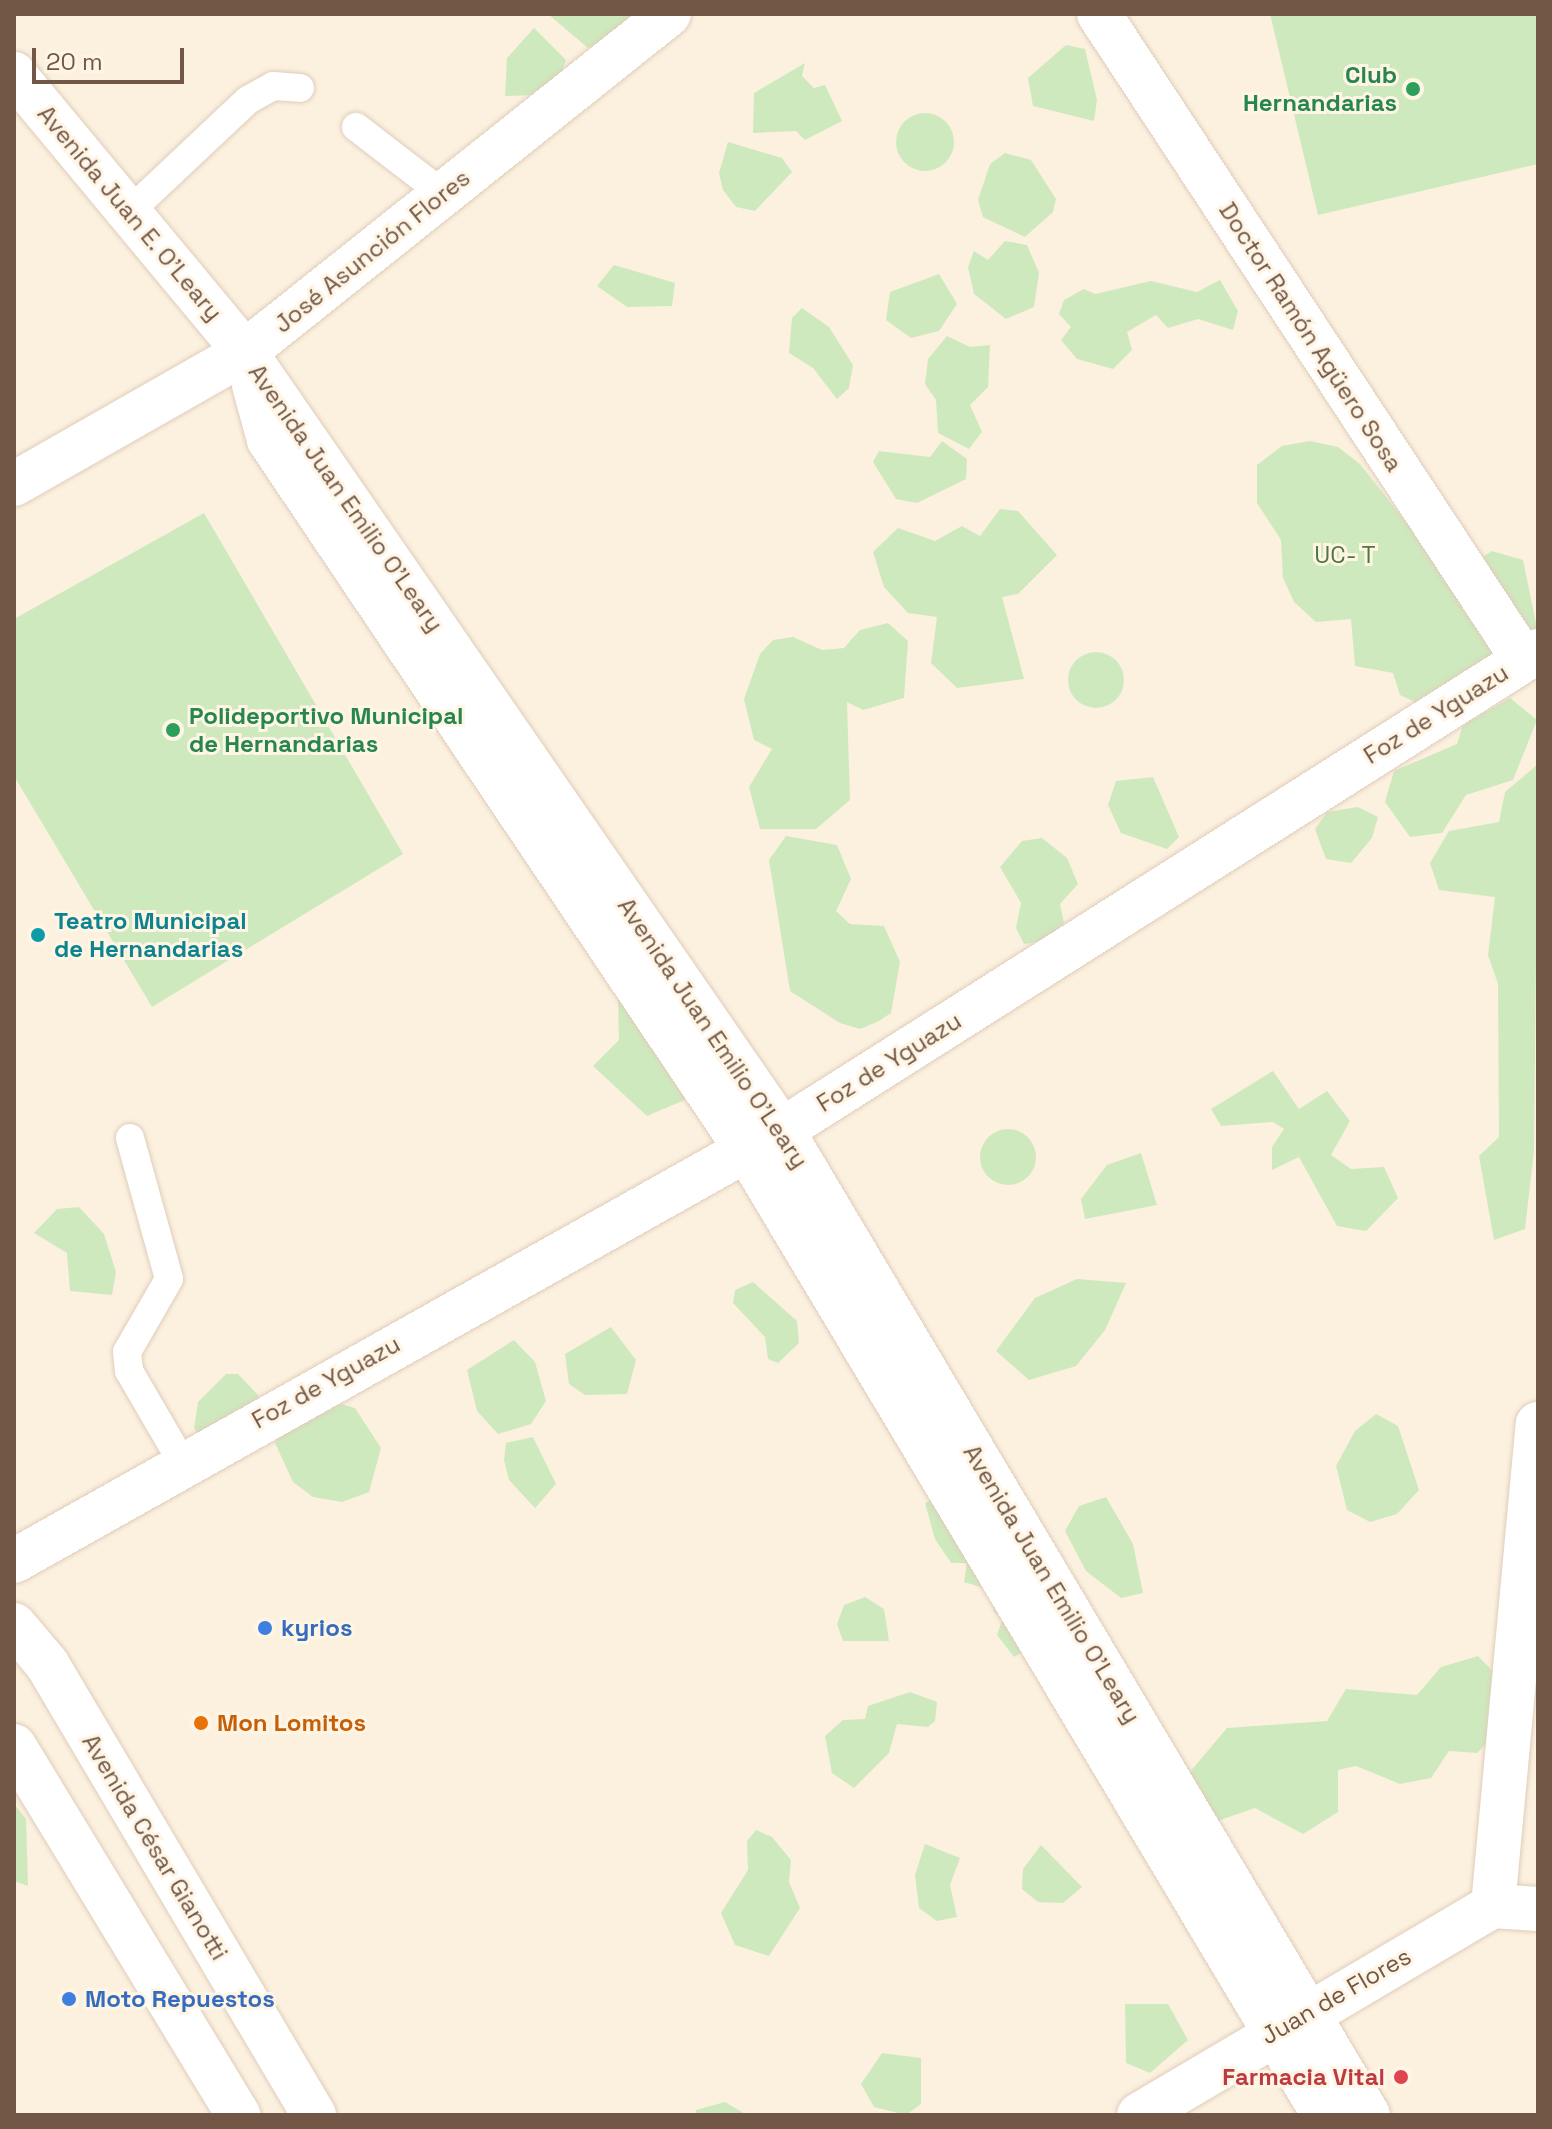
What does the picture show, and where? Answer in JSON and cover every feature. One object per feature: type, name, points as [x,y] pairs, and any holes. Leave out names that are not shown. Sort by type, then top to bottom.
[{"type":"street","name":"José Asunción Flores","points":[[14,484],[245,352],[669,14]]},
{"type":"street","name":"Doctor Ramón Agüero Sosa","points":[[1099,14],[1531,655]]},
{"type":"street","name":"Avenida Juan E. O'Leary","points":[[14,74],[245,352]]},
{"type":"street","name":"Avenida Juan Emilio O'Leary","points":[[245,352],[764,1140],[1291,2021],[1368,2115]]},
{"type":"street","name":"Foz de Yguazu","points":[[14,1561],[182,1462],[764,1140],[1531,655]]},
{"type":"street","points":[[1538,1424],[1493,1906],[1538,1909]]},
{"type":"street","name":"Avenida César Gianotti","points":[[14,1625],[47,1664],[314,2115]]},
{"type":"street","points":[[14,1746],[238,2115]]},
{"type":"street","name":"Juan de Flores","points":[[1139,2115],[1291,2021],[1493,1906]]},
{"type":"street","name":"Avenida Juan Emilio O'Leary","points":[[1291,2021],[1324,2115]]},
{"type":"lane","points":[[129,212],[248,100],[273,86],[300,88]]},
{"type":"lane","points":[[356,127],[443,194]]},
{"type":"lane","points":[[130,1138],[169,1279],[127,1352],[129,1371],[182,1462]]},
{"type":"green space","points":[[548,14],[629,14],[631,23],[588,48]]},
{"type":"green space","name":"Club Hernandarias","points":[[1270,14],[1538,14],[1538,164],[1318,215]]},
{"type":"green space","points":[[534,28],[566,60],[562,72],[536,95],[505,96],[507,58]]},
{"type":"green space","points":[[1066,45],[1085,49],[1097,100],[1094,121],[1033,106],[1028,78]]},
{"type":"green space","points":[[805,63],[802,76],[814,88],[825,85],[842,121],[805,140],[796,131],[753,133],[754,93]]},
{"type":"green space","points":[[925,113],[946,121],[954,142],[946,163],[925,171],[904,163],[896,142],[904,121]]},
{"type":"green space","points":[[728,142],[782,158],[792,172],[755,211],[736,207],[723,190],[719,173]]},
{"type":"green space","points":[[1005,153],[1031,160],[1056,199],[1053,212],[1025,237],[983,217],[978,200],[990,164]]},
{"type":"green space","points":[[1005,241],[1027,245],[1039,273],[1034,307],[1006,319],[974,294],[968,267],[974,251],[988,260]]},
{"type":"green space","points":[[614,265],[675,283],[672,306],[627,307],[597,286]]},
{"type":"green space","points":[[939,274],[957,304],[939,331],[911,338],[886,320],[890,292]]},
{"type":"green space","points":[[1220,280],[1238,311],[1233,330],[1198,319],[1168,328],[1156,315],[1127,332],[1132,350],[1113,369],[1077,359],[1061,340],[1071,327],[1059,314],[1064,300],[1084,289],[1095,294],[1151,281],[1197,292]]},
{"type":"green space","points":[[802,308],[829,327],[853,365],[849,388],[837,399],[813,368],[789,353],[792,318]]},
{"type":"green space","points":[[947,336],[970,347],[990,345],[988,387],[970,405],[982,432],[969,449],[938,433],[936,400],[925,384],[928,359]]},
{"type":"green space","points":[[942,441],[967,459],[966,479],[917,503],[896,499],[873,462],[879,451],[930,457]]},
{"type":"green space","name":"UC- T","points":[[1310,441],[1338,447],[1360,464],[1450,578],[1492,551],[1523,560],[1538,633],[1504,657],[1484,658],[1473,678],[1417,703],[1400,695],[1393,673],[1355,666],[1351,619],[1316,622],[1294,602],[1283,578],[1281,540],[1257,503],[1257,465],[1282,446]]},
{"type":"green space","points":[[1000,509],[1018,511],[1057,555],[1018,594],[1002,597],[1024,679],[957,688],[931,663],[937,617],[908,613],[884,587],[873,552],[898,528],[935,541],[962,526],[980,536]]},
{"type":"green space","name":"Polideportivo Municipal de Hernandarias","points":[[204,513],[403,854],[152,1007],[14,776],[14,619]]},
{"type":"green space","points":[[888,623],[908,641],[904,698],[863,710],[847,702],[850,800],[816,829],[760,829],[749,787],[772,749],[754,740],[744,699],[760,654],[773,640],[793,637],[822,650],[844,648],[860,630]]},
{"type":"green space","points":[[1096,652],[1116,660],[1124,680],[1116,700],[1096,708],[1076,700],[1068,680],[1076,660]]},
{"type":"green space","points":[[1510,698],[1537,720],[1513,780],[1466,795],[1442,833],[1410,837],[1385,802],[1394,771],[1457,744],[1463,725]]},
{"type":"green space","points":[[1538,764],[1534,1151],[1525,1229],[1494,1240],[1479,1156],[1499,1137],[1498,984],[1488,955],[1495,897],[1439,890],[1430,863],[1449,831],[1499,822],[1505,792]]},
{"type":"green space","points":[[1153,777],[1179,837],[1167,849],[1121,833],[1108,805],[1116,781]]},
{"type":"green space","points":[[1358,807],[1378,817],[1372,838],[1351,863],[1326,859],[1315,829],[1327,812]]},
{"type":"green space","points":[[786,836],[837,845],[851,879],[836,911],[850,924],[884,926],[900,962],[891,1013],[879,1021],[860,1029],[840,1023],[790,991],[769,860]]},
{"type":"green space","points":[[1042,838],[1067,858],[1078,884],[1060,904],[1064,923],[1049,940],[1024,944],[1016,928],[1021,903],[1000,867],[1022,841]]},
{"type":"green space","points":[[698,974],[708,1090],[647,1116],[593,1066],[619,1040],[618,1000]]},
{"type":"green space","points":[[1273,1071],[1299,1109],[1327,1091],[1350,1121],[1331,1155],[1351,1169],[1384,1167],[1398,1198],[1366,1231],[1337,1226],[1299,1157],[1272,1170],[1272,1147],[1284,1129],[1273,1122],[1221,1126],[1211,1109]]},
{"type":"green space","points":[[1008,1129],[1028,1137],[1036,1157],[1028,1177],[1008,1185],[988,1177],[980,1157],[988,1137]]},
{"type":"green space","points":[[1141,1153],[1157,1205],[1085,1219],[1081,1199],[1107,1165]]},
{"type":"green space","points":[[79,1207],[104,1234],[116,1272],[112,1295],[70,1291],[67,1253],[34,1233],[57,1209]]},
{"type":"green space","points":[[1077,1279],[1126,1283],[1105,1330],[1076,1366],[1029,1380],[996,1351],[1035,1298]]},
{"type":"green space","points":[[753,1282],[797,1321],[799,1343],[778,1363],[768,1359],[765,1337],[733,1303],[735,1290]]},
{"type":"green space","points":[[611,1327],[636,1360],[627,1394],[585,1395],[569,1384],[565,1354]]},
{"type":"green space","points":[[514,1340],[535,1362],[546,1401],[531,1424],[498,1434],[477,1411],[467,1370]]},
{"type":"green space","points":[[226,1374],[238,1374],[258,1395],[275,1436],[235,1463],[213,1456],[194,1428],[198,1402]]},
{"type":"green space","points":[[328,1400],[355,1408],[381,1448],[369,1492],[342,1502],[313,1497],[293,1482],[275,1443],[289,1419]]},
{"type":"green space","points":[[1376,1414],[1398,1426],[1419,1490],[1397,1514],[1370,1522],[1347,1510],[1336,1466],[1355,1431]]},
{"type":"green space","points":[[533,1437],[556,1484],[535,1508],[509,1480],[504,1460],[506,1443]]},
{"type":"green space","points":[[960,1489],[1039,1642],[1014,1657],[997,1635],[1003,1618],[994,1612],[990,1590],[964,1582],[967,1563],[951,1563],[935,1539],[925,1503]]},
{"type":"green space","points":[[1106,1497],[1133,1544],[1143,1593],[1121,1598],[1086,1571],[1065,1531],[1079,1506]]},
{"type":"green space","points":[[865,1597],[884,1609],[889,1641],[843,1641],[837,1624],[844,1605]]},
{"type":"green space","points":[[1478,1656],[1509,1688],[1507,1723],[1477,1753],[1449,1751],[1431,1778],[1400,1784],[1356,1766],[1338,1770],[1338,1812],[1303,1834],[1255,1808],[1197,1828],[1179,1785],[1227,1728],[1327,1721],[1346,1689],[1417,1695],[1441,1667]]},
{"type":"green space","points":[[910,1692],[937,1702],[935,1721],[928,1727],[897,1724],[889,1753],[854,1788],[832,1773],[825,1736],[843,1720],[865,1719],[868,1706]]},
{"type":"green space","points":[[14,1804],[26,1819],[28,1886],[14,1881]]},
{"type":"green space","points":[[756,1830],[772,1837],[791,1860],[789,1882],[800,1908],[769,1956],[735,1945],[721,1913],[748,1870],[747,1841]]},
{"type":"green space","points":[[925,1844],[960,1858],[950,1885],[957,1917],[937,1921],[919,1908],[915,1875]]},
{"type":"green space","points":[[1041,1845],[1082,1887],[1063,1903],[1038,1902],[1022,1889],[1023,1869]]},
{"type":"green space","points":[[1125,2004],[1168,2004],[1188,2040],[1150,2073],[1126,2063]]},
{"type":"green space","points":[[882,2053],[921,2058],[921,2104],[906,2115],[874,2107],[861,2084]]},
{"type":"green space","points":[[725,2102],[747,2115],[696,2115],[696,2110]]},
{"type":"place","name":"Club Hernandarias","points":[[1413,89]]},
{"type":"place","name":"Polideportivo Municipal de Hernandarias","points":[[173,730]]},
{"type":"place","name":"Teatro Municipal de Hernandarias","points":[[38,935]]},
{"type":"place","name":"kyrios","points":[[265,1628]]},
{"type":"place","name":"Mon Lomitos","points":[[201,1723]]},
{"type":"place","name":"Moto Repuestos","points":[[69,1999]]},
{"type":"place","name":"Farmacia Vital","points":[[1401,2077]]}]
